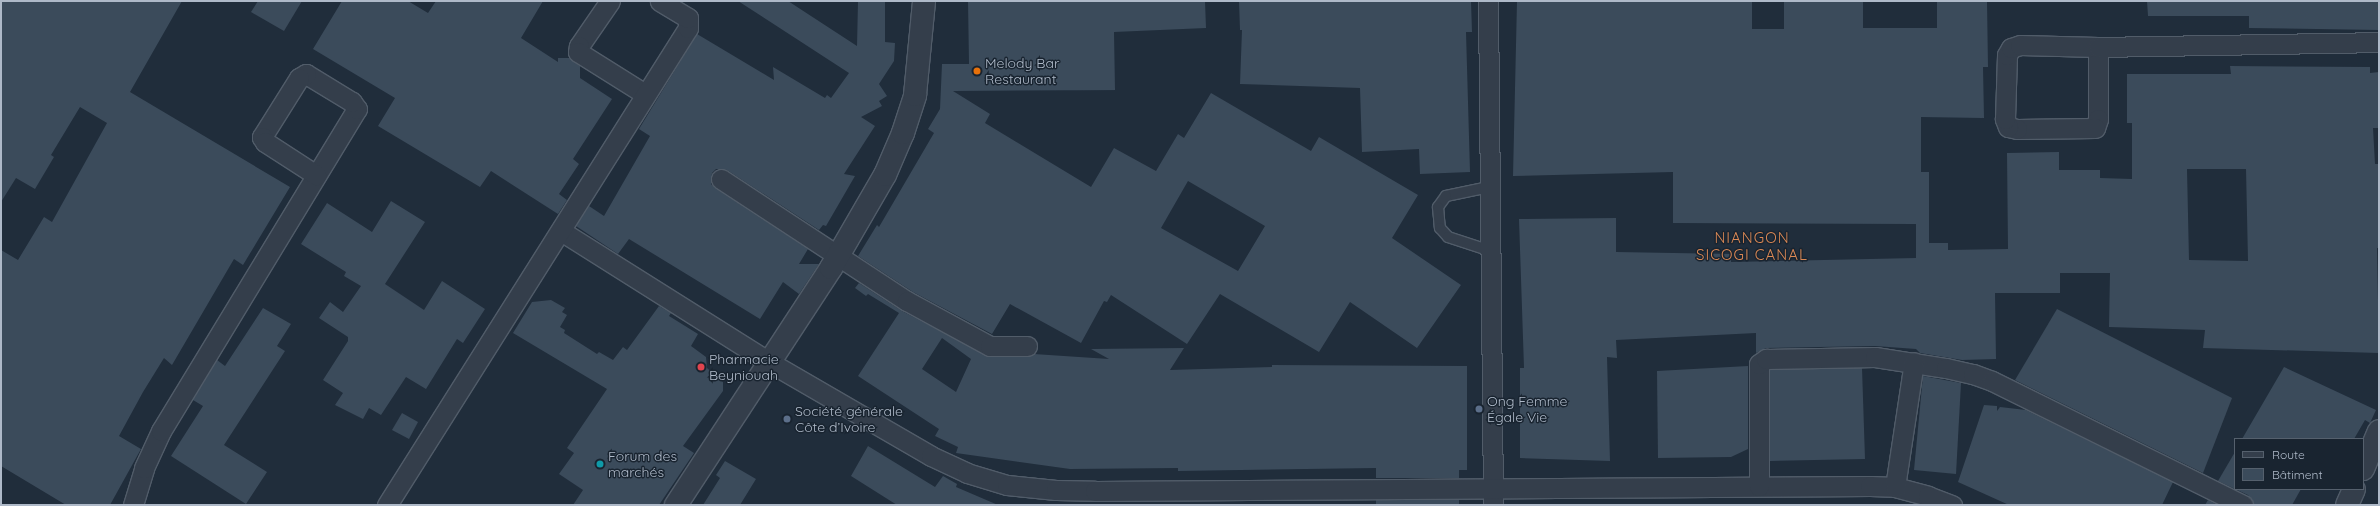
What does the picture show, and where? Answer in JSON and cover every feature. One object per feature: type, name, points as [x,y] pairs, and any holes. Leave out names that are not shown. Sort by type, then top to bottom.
[{"type":"street","points":[[610,1],[579,46],[578,52],[645,94]]},
{"type":"street","points":[[387,505],[690,24],[688,18],[660,1]]},
{"type":"street","points":[[676,505],[839,255],[885,175],[903,133],[915,95],[924,1]]},
{"type":"street","points":[[1488,1],[1493,496]]},
{"type":"street","points":[[2098,47],[2098,119],[2095,128],[2017,129],[2008,127],[2005,119],[2007,62],[2011,48],[2020,45],[2098,47],[2379,42]]},
{"type":"street","points":[[133,505],[144,468],[161,431],[357,109],[352,102],[306,74],[299,78],[262,137],[265,142],[316,175]]},
{"type":"street","points":[[722,179],[908,301],[990,346],[1027,346]]},
{"type":"street","points":[[561,231],[769,362],[931,456],[967,473],[1057,498],[1493,496],[1759,486],[1895,488],[1952,505]]},
{"type":"street","points":[[1759,486],[1759,364],[1766,359],[1875,358],[1914,362],[1973,374],[1992,381],[2243,505]]},
{"type":"street","points":[[1895,488],[1914,362]]},
{"type":"street","points":[[2364,466],[2379,431]]},
{"type":"street","points":[[2347,505],[2354,490]]},
{"type":"lane","points":[[1489,187],[1446,196],[1438,207],[1440,228],[1448,238],[1491,251]]},
{"type":"building","points":[[1,1],[182,1],[130,92],[290,187],[243,265],[234,259],[172,365],[164,358],[143,392],[119,436],[141,449],[110,505],[66,505],[1,466],[1,250],[18,260],[44,217],[52,222],[107,123],[80,107],[51,155],[54,157],[35,189],[16,178],[1,202]]},
{"type":"building","points":[[258,1],[302,1],[284,31],[251,12]]},
{"type":"building","points":[[342,1],[408,1],[428,13],[436,1],[543,1],[521,38],[558,62],[558,58],[569,58],[580,66],[580,78],[612,99],[573,159],[579,164],[559,194],[567,200],[558,214],[491,171],[480,187],[378,126],[395,98],[313,49]]},
{"type":"building","points":[[738,1],[788,1],[857,46],[858,1],[885,1],[885,42],[895,43],[894,61],[879,84],[887,96],[879,101],[882,106],[861,117],[875,126],[844,174],[855,176],[826,226],[823,225],[819,230],[727,170],[716,169],[712,173],[711,184],[715,188],[808,249],[799,264],[819,264],[799,294],[783,282],[760,319],[629,239],[618,254],[576,226],[589,206],[604,216],[650,136],[639,129],[697,34],[774,80],[773,67],[825,98],[827,95],[831,98],[849,73]]},
{"type":"building","points":[[968,1],[1205,1],[1206,28],[1114,32],[1115,90],[953,91],[990,114],[985,123],[1091,187],[1114,148],[1156,171],[1178,134],[1184,138],[1211,93],[1311,151],[1319,137],[1418,195],[1392,238],[1461,285],[1417,348],[1350,302],[1319,352],[1220,294],[1187,344],[1111,295],[1107,302],[1104,301],[1081,343],[1010,304],[992,334],[913,292],[858,256],[877,225],[879,227],[934,133],[928,129],[940,109],[942,64],[969,64]],"holes":[[[1188,181],[1265,226],[1238,271],[1161,228]]]},
{"type":"building","points":[[1239,1],[1471,1],[1472,32],[1466,32],[1470,172],[1420,174],[1419,149],[1362,152],[1360,88],[1240,84],[1242,30],[1240,30]]},
{"type":"building","points":[[1517,1],[1752,1],[1752,29],[1784,29],[1784,1],[1863,1],[1863,28],[1937,28],[1937,1],[1987,1],[1988,67],[1983,67],[1984,118],[1921,117],[1921,172],[1929,172],[1929,243],[1948,243],[1948,250],[2008,249],[2007,153],[2059,152],[2059,170],[2100,170],[2100,178],[2132,179],[2132,123],[2127,123],[2127,74],[2231,74],[2230,66],[2370,67],[2370,73],[2379,72],[2379,128],[2373,128],[2375,164],[2379,164],[2379,248],[2377,248],[2379,353],[2203,348],[2205,330],[2109,327],[2110,273],[2060,273],[2060,293],[1995,293],[1996,359],[1962,360],[1920,353],[1916,349],[1875,346],[1766,348],[1756,353],[1756,333],[1616,340],[1617,358],[1607,357],[1610,461],[1520,458],[1520,368],[1524,368],[1519,219],[1616,218],[1616,252],[1731,254],[1731,262],[1916,258],[1916,224],[1673,223],[1673,172],[1513,176]],"holes":[[[2187,169],[2246,169],[2248,261],[2189,260]]]},
{"type":"building","points":[[2147,1],[2379,1],[2379,30],[2249,28],[2249,16],[2148,16]]},
{"type":"building","points":[[391,201],[425,222],[385,284],[424,310],[442,281],[485,309],[463,343],[457,339],[426,389],[406,377],[381,415],[369,408],[363,419],[335,405],[343,393],[323,380],[348,341],[348,337],[319,318],[330,302],[343,312],[361,286],[344,276],[346,272],[301,244],[327,203],[372,232]]},
{"type":"building","points":[[859,283],[902,311],[990,357],[1027,357],[1034,354],[1109,359],[1091,349],[1184,348],[1170,370],[1272,367],[1272,365],[1467,366],[1467,470],[1459,470],[1459,478],[1376,478],[1376,468],[1178,471],[1178,468],[1070,469],[956,453],[958,447],[935,436],[939,429],[858,376],[899,313],[868,294],[866,296],[855,288]],"holes":[[[942,338],[971,359],[956,392],[922,369]]]},
{"type":"building","points":[[551,300],[565,308],[562,312],[567,315],[560,327],[565,330],[564,333],[597,354],[599,352],[613,360],[623,347],[627,350],[659,306],[671,313],[669,316],[698,334],[691,346],[706,357],[707,368],[723,382],[723,391],[683,446],[694,453],[659,505],[573,505],[583,490],[559,474],[574,453],[567,448],[607,389],[513,333],[532,302]]},
{"type":"building","points":[[263,308],[291,324],[277,346],[285,351],[224,445],[267,472],[246,504],[171,456],[203,406],[193,400],[217,360],[225,366]]},
{"type":"building","points":[[2057,309],[2232,398],[2203,473],[2015,380]]},
{"type":"building","points":[[1748,366],[1748,449],[1731,457],[1658,458],[1657,371]]},
{"type":"building","points":[[2284,367],[2376,410],[2370,423],[2365,420],[2355,438],[2243,438]]},
{"type":"building","points":[[1862,368],[1865,459],[1770,461],[1770,370]]},
{"type":"building","points":[[1923,376],[1961,383],[1956,474],[1914,470]]},
{"type":"building","points":[[1984,405],[1997,406],[1997,411],[2000,407],[2026,410],[2173,482],[2162,505],[2009,505],[1958,482]]},
{"type":"building","points":[[402,413],[418,422],[409,439],[392,430]]},
{"type":"building","points":[[868,446],[935,487],[943,476],[957,484],[956,487],[998,505],[897,505],[851,476]]},
{"type":"building","points":[[2234,454],[2234,489],[2218,481]]},
{"type":"building","points":[[725,461],[756,479],[740,505],[703,505],[720,478],[716,475]]},
{"type":"building","points":[[2237,490],[2300,490],[2292,505],[2254,505],[2248,495]]},
{"type":"building","points":[[1376,500],[1459,500],[1459,505],[1376,505]]},
{"type":"building","points":[[2208,500],[2218,505],[2205,505]]},
{"type":"place","name":"Melody Bar Restaurant","points":[[977,71]]},
{"type":"place","name":"Pharmacie Beyniouah","points":[[701,367]]},
{"type":"place","name":"Ong Femme Égale Vie","points":[[1479,409]]},
{"type":"place","name":"Société générale Côte d’Ivoire","points":[[787,419]]},
{"type":"place","name":"Forum des marchés","points":[[600,464]]},
{"type":"district","name":"NIANGON SICOGI CANAL","points":[[1752,246]]}]
